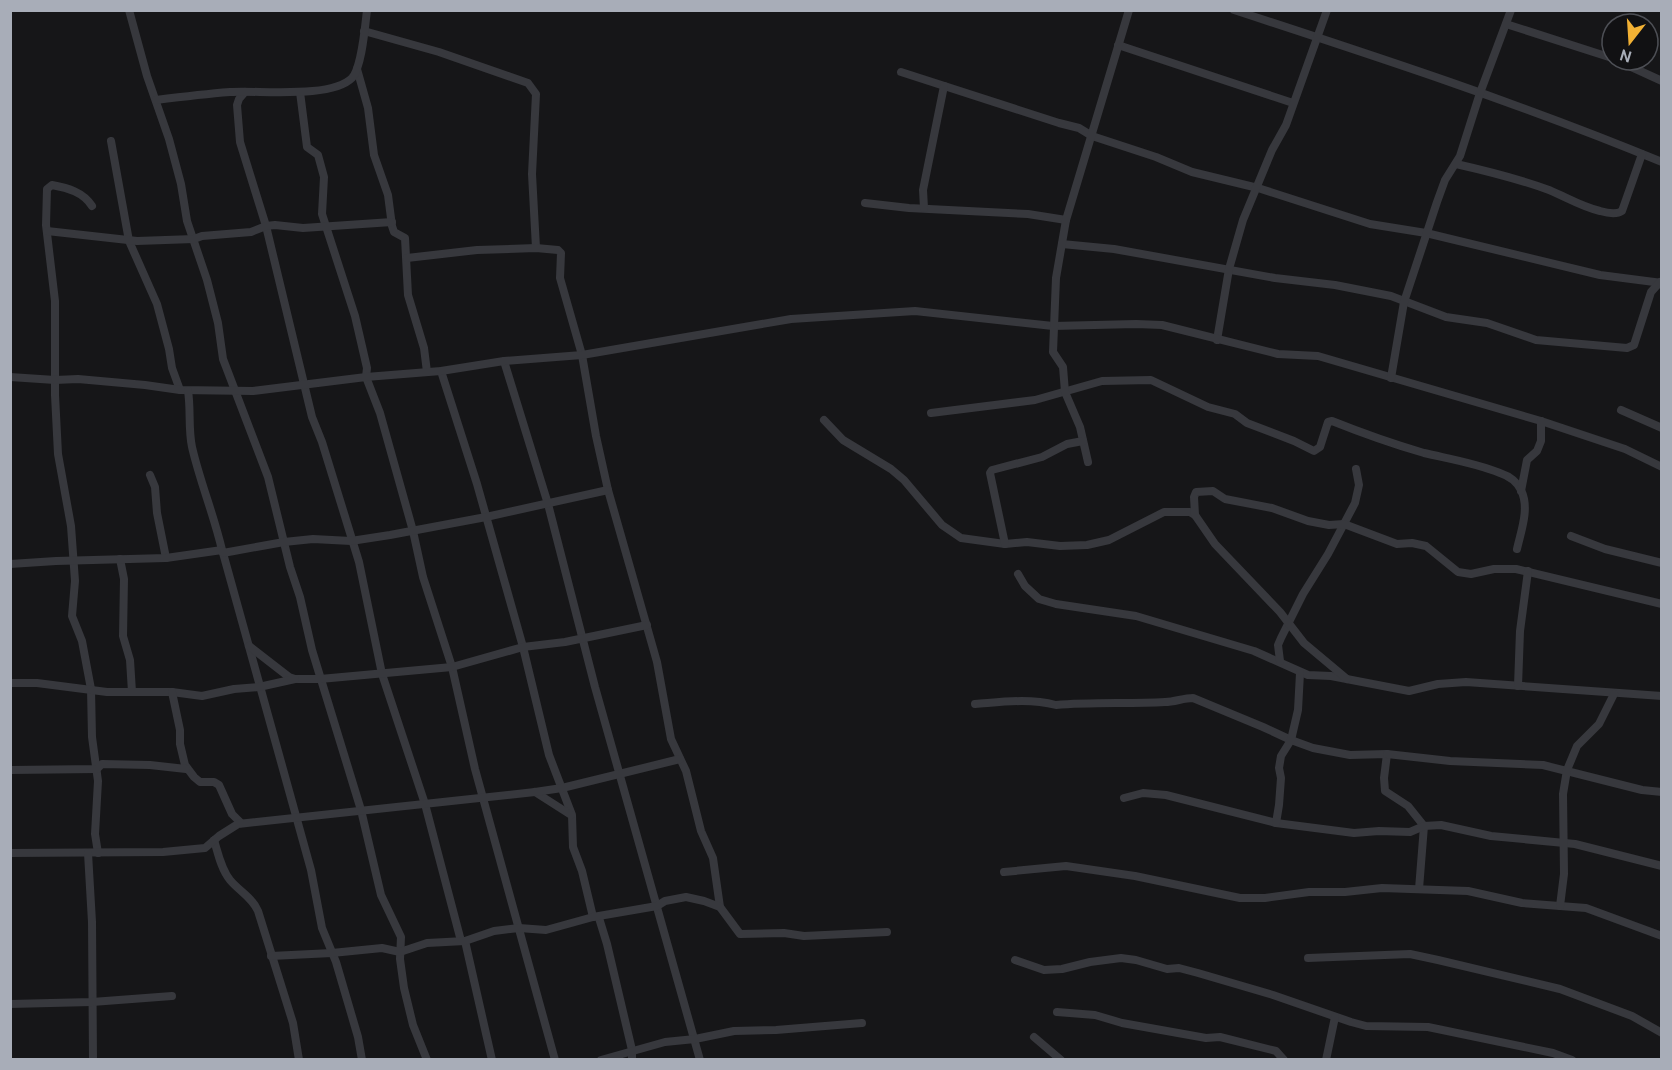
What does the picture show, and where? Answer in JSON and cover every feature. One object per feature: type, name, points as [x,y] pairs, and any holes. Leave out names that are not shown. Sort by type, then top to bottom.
[{"type":"street","points":[[129,10],[147,76],[169,140],[181,184],[187,222],[207,280],[218,323],[223,359],[268,477],[312,650],[361,810],[381,895],[401,937],[400,951],[404,988],[412,1025],[427,1059]]},
{"type":"street","points":[[156,100],[245,92],[300,92],[341,84],[352,78],[357,69],[367,10]]},
{"type":"street","points":[[1088,462],[1080,427],[1065,392],[1063,367],[1053,352],[1058,259],[1066,220],[1129,10]]},
{"type":"street","points":[[1234,10],[1480,93],[1662,162]]},
{"type":"street","points":[[1217,340],[1229,268],[1243,220],[1293,103],[1327,10]]},
{"type":"street","points":[[1391,378],[1404,302],[1426,233],[1445,180],[1460,156],[1480,93],[1511,10]]},
{"type":"street","points":[[1506,24],[1600,54]]},
{"type":"street","points":[[364,31],[439,52],[528,83],[536,94],[532,174],[536,248]]},
{"type":"street","points":[[1118,45],[1293,103]]},
{"type":"street","points":[[357,69],[368,108],[374,154],[388,195],[394,232],[405,238],[408,295],[424,348],[427,372]]},
{"type":"street","points":[[901,72],[1071,125],[1192,172],[1258,188],[1370,224],[1426,233],[1600,275],[1661,282]]},
{"type":"street","points":[[1642,72],[1662,81]]},
{"type":"street","points":[[924,208],[923,190],[944,86]]},
{"type":"street","points":[[245,92],[237,105],[240,142],[266,226],[312,417],[322,442],[358,562],[382,674],[425,804],[463,941],[492,1059]]},
{"type":"street","points":[[300,92],[307,147],[318,155],[324,177],[322,214],[355,316],[367,368],[366,377],[380,414],[413,531],[423,577],[452,667],[483,798],[555,1059]]},
{"type":"street","points":[[111,141],[129,241],[157,304],[172,368],[184,391],[192,447],[201,484],[217,526],[222,552],[311,870],[322,928],[358,1037],[362,1059]]},
{"type":"street","points":[[1456,164],[1491,172],[1550,191],[1599,211],[1616,213],[1622,211],[1642,154]]},
{"type":"street","points":[[92,206],[86,196],[52,185],[47,189],[47,231],[55,301],[58,454],[71,526],[75,592],[72,616],[82,641],[91,689],[92,737],[98,781],[95,843],[98,853]]},
{"type":"street","points":[[865,203],[909,208],[1028,214],[1066,220]]},
{"type":"street","points":[[47,231],[129,241],[194,239],[202,236],[251,232],[275,225],[303,228],[392,222]]},
{"type":"street","points":[[1062,244],[1114,249],[1275,278],[1367,291],[1446,317],[1487,323],[1536,340],[1627,348],[1634,345],[1651,292],[1661,282]]},
{"type":"street","points":[[407,258],[458,252],[536,248],[558,250],[561,253],[560,278],[582,355],[608,490],[657,662],[671,739],[686,771],[701,831],[713,858],[720,907],[740,934],[784,933],[804,936],[887,932]]},
{"type":"street","points":[[10,377],[89,380],[184,391],[253,391],[366,377],[413,375],[504,361],[582,355],[791,319],[915,311],[1053,326],[1162,325],[1278,354],[1318,356],[1625,449],[1662,467]]},
{"type":"street","points":[[504,361],[548,504],[582,638],[700,1059]]},
{"type":"street","points":[[441,371],[523,646],[549,755],[572,815],[573,848],[607,944],[632,1055]]},
{"type":"street","points":[[931,413],[1035,400],[1102,381],[1151,380],[1208,407],[1236,414],[1247,423],[1314,451],[1320,447],[1328,422],[1332,421],[1365,435],[1502,473],[1514,480],[1521,491]]},
{"type":"street","points":[[1621,410],[1662,428]]},
{"type":"street","points":[[824,420],[843,440],[891,469],[904,480],[942,525],[961,538],[1005,544],[1027,542],[1060,546],[1088,545],[1109,540],[1164,512],[1190,512],[1215,544],[1304,643],[1347,679]]},
{"type":"street","points":[[1517,549],[1525,518],[1521,491],[1527,460],[1537,451],[1541,441],[1541,422]]},
{"type":"street","points":[[1005,544],[990,473],[992,470],[1042,457],[1067,444],[1083,441]]},
{"type":"street","points":[[1280,661],[1278,645],[1303,594],[1355,503],[1359,485],[1356,469]]},
{"type":"street","points":[[150,475],[155,487],[157,513],[166,558]]},
{"type":"street","points":[[10,564],[166,558],[313,539],[351,541],[486,517],[608,490]]},
{"type":"street","points":[[1194,516],[1196,492],[1213,491],[1225,499],[1272,508],[1308,521],[1329,525],[1344,524],[1397,544],[1412,543],[1426,546],[1458,572],[1471,574],[1494,568],[1516,569],[1662,604]]},
{"type":"street","points":[[1571,536],[1605,549],[1662,563]]},
{"type":"street","points":[[120,559],[124,579],[123,636],[130,660],[132,692]]},
{"type":"street","points":[[1518,686],[1520,631],[1528,571]]},
{"type":"street","points":[[1018,574],[1025,586],[1039,599],[1056,604],[1070,604],[1136,616],[1254,651],[1308,675],[1347,679],[1409,691],[1452,682],[1662,696]]},
{"type":"street","points":[[10,684],[37,683],[107,692],[172,692],[202,696],[295,679],[452,667],[523,646],[582,638],[647,625]]},
{"type":"street","points":[[248,645],[284,674],[295,679]]},
{"type":"street","points":[[1276,823],[1281,778],[1279,768],[1281,756],[1291,740],[1298,710],[1300,673]]},
{"type":"street","points":[[172,692],[186,769]]},
{"type":"street","points":[[1560,906],[1564,874],[1563,794],[1567,770],[1577,746],[1599,724],[1614,694]]},
{"type":"street","points":[[975,704],[1021,700],[1056,705],[1152,703],[1193,698],[1313,748],[1350,755],[1387,754],[1450,761],[1543,765],[1632,788],[1662,792]]},
{"type":"street","points":[[1387,754],[1383,778],[1385,791],[1408,806],[1424,826],[1419,888]]},
{"type":"street","points":[[10,853],[164,852],[205,848],[226,831],[241,823],[535,792],[562,788],[680,759]]},
{"type":"street","points":[[10,770],[97,769],[102,764],[150,765],[186,769],[200,782],[219,784],[232,814],[241,823]]},
{"type":"street","points":[[535,792],[572,815]]},
{"type":"street","points":[[1124,798],[1143,794],[1166,795],[1276,823],[1354,833],[1410,832],[1424,826],[1441,825],[1491,836],[1575,844],[1662,866]]},
{"type":"street","points":[[214,840],[228,877],[239,890],[254,901],[293,1023],[299,1059]]},
{"type":"street","points":[[88,853],[92,922],[93,1059]]},
{"type":"street","points":[[1004,872],[1066,866],[1135,876],[1240,898],[1382,888],[1468,891],[1522,903],[1550,907],[1586,908],[1662,936]]},
{"type":"street","points":[[271,956],[382,948],[400,951],[427,943],[463,941],[494,931],[519,928],[546,930],[596,917],[657,906],[665,901],[686,897],[720,907]]},
{"type":"street","points":[[1308,958],[1410,954],[1560,989],[1632,1016],[1662,1033]]},
{"type":"street","points":[[1016,960],[1044,970],[1121,958],[1136,960],[1167,969],[1179,968],[1198,973],[1274,995],[1366,1026],[1428,1027],[1572,1059]]},
{"type":"street","points":[[10,1004],[92,1002],[172,996]]},
{"type":"street","points":[[1057,1012],[1082,1012],[1122,1023],[1206,1038],[1220,1037],[1276,1051],[1284,1059]]},
{"type":"street","points":[[1326,1059],[1335,1017]]},
{"type":"street","points":[[601,1059],[632,1055],[665,1042],[734,1031],[862,1023]]},
{"type":"street","points":[[1034,1037],[1061,1059]]}]
